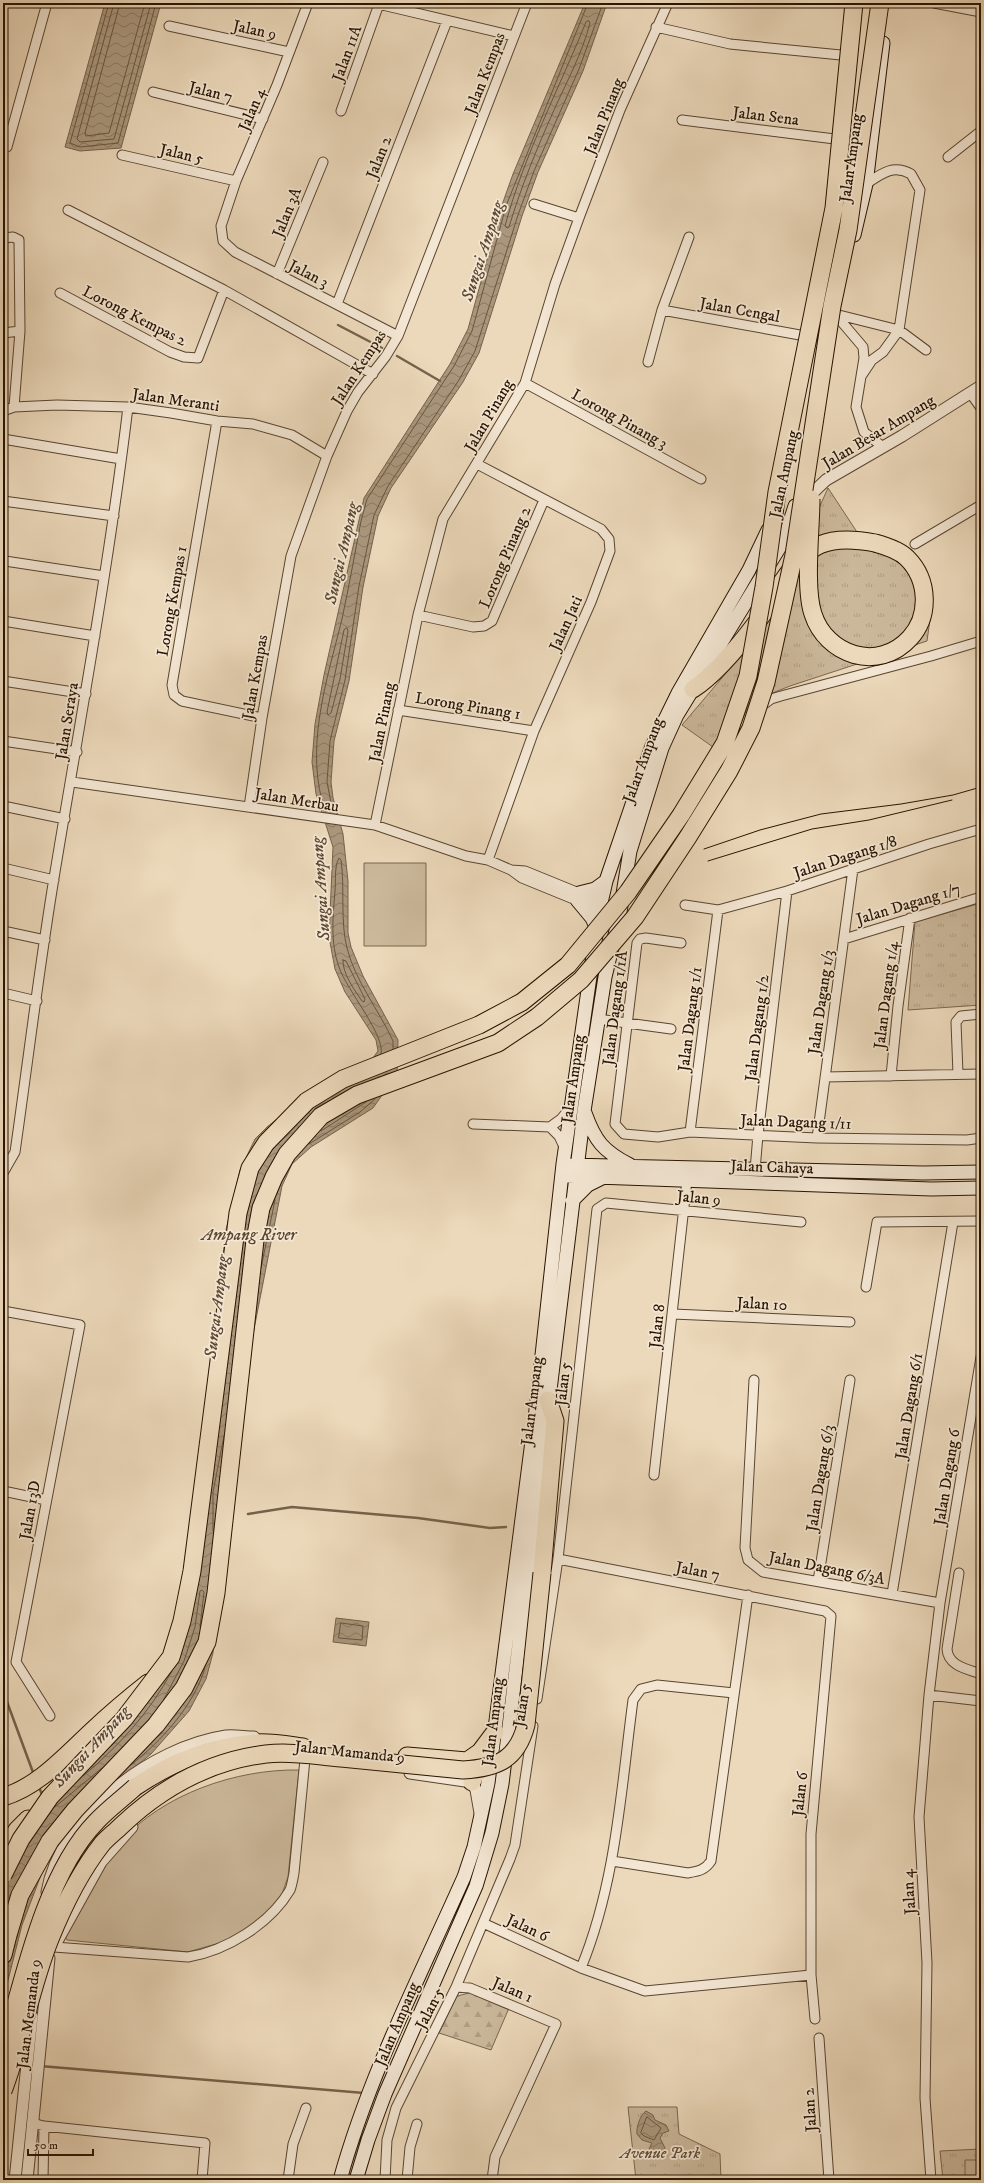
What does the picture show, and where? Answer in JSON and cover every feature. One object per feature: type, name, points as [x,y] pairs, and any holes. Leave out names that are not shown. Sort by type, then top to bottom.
[{"type":"highway","points":[[3,1852],[17,1830],[124,1719],[171,1657],[182,1621],[192,1571],[238,1213],[250,1168],[266,1143],[306,1101],[343,1079],[479,1025],[522,1002],[568,965],[628,892],[681,815],[725,743],[748,676],[764,587],[777,492],[834,208],[855,3]]},
{"type":"highway","points":[[3,1955],[20,1895],[50,1841],[75,1810],[156,1725],[184,1688],[207,1642],[216,1593],[256,1240],[261,1208],[274,1177],[287,1154],[321,1116],[357,1095],[498,1043],[537,1017],[581,980],[635,916],[721,784],[751,728],[766,682],[794,556],[832,306],[848,230],[880,3]]},
{"type":"highway","points":[[693,689],[708,679],[766,610],[800,558],[817,545],[830,541],[861,540],[875,543],[898,552],[907,558],[916,569],[922,582],[924,610],[919,624],[913,633],[900,646],[889,653],[876,656],[848,654],[837,648],[824,637],[812,612],[809,596],[812,432]]},
{"type":"highway","points":[[3,2090],[11,2071],[27,2007],[50,1939],[74,1886],[108,1839],[144,1804],[178,1782],[222,1764],[267,1754],[304,1754],[463,1770],[482,1769],[502,1762],[518,1748],[526,1725],[542,1573],[555,1421],[544,1407]]},
{"type":"highway","points":[[3,1797],[32,1782],[51,1768],[117,1707],[154,1678]]},
{"type":"highway","points":[[3,2051],[42,1921],[55,1886],[70,1857],[95,1822],[135,1787],[163,1768],[205,1751],[258,1743],[310,1754],[467,1761],[480,1752],[495,1732]]},
{"type":"highway","points":[[467,1761],[473,1768],[475,1774],[472,1782]]},
{"type":"highway","points":[[3,1875],[21,1839],[50,1797]]},
{"type":"main road","name":"Jalan Ampang","points":[[340,2180],[349,2147],[374,2079],[464,1877],[480,1818],[488,1783],[544,1407],[576,1171],[579,1108],[600,907],[606,880],[652,746],[678,693],[749,570],[781,501],[838,214],[846,140],[855,3]]},
{"type":"main road","name":"Jalan Ampang","points":[[356,2180],[368,2140],[385,2094],[476,1886],[492,1833],[502,1784],[544,1407],[562,1170],[565,1149],[579,1108],[598,1019],[605,977],[619,918],[621,895],[635,830],[662,748],[677,714],[784,540],[795,510],[804,456],[835,314],[866,184],[887,3]]},
{"type":"main road","points":[[819,310],[835,314]]},
{"type":"main road","points":[[597,929],[592,918],[578,897],[595,889],[606,880]]},
{"type":"main road","points":[[605,977],[601,952],[606,916],[600,907],[611,905],[621,895]]},
{"type":"main road","points":[[579,1108],[605,1150],[632,1166]]},
{"type":"main road","name":"Jalan Cahaya","points":[[562,1170],[576,1171],[632,1166],[923,1173],[981,1172]]},
{"type":"main road","name":"Jalan Cahaya","points":[[576,1171],[602,1178],[931,1189],[981,1188]]},
{"type":"main road","points":[[572,1201],[588,1185],[602,1178]]},
{"type":"street","points":[[7,147],[47,3]]},
{"type":"street","name":"Jalan 4","points":[[221,226],[236,181],[263,118],[308,3]]},
{"type":"street","name":"Jalan Kempas","points":[[249,807],[262,718],[291,556],[327,456],[347,411],[358,392],[386,356],[398,336],[526,3]]},
{"type":"street","name":"Jalan Pinang","points":[[370,825],[398,710],[418,615],[443,519],[525,383],[555,284],[579,218],[620,110],[668,3]]},
{"type":"street","points":[[934,3],[981,12]]},
{"type":"street","points":[[377,4],[514,36]]},
{"type":"street","name":"Jalan 11A","points":[[341,111],[377,4]]},
{"type":"street","name":"Jalan 2","points":[[337,304],[447,21]]},
{"type":"street","name":"Jalan 9","points":[[169,26],[289,52]]},
{"type":"street","points":[[656,27],[730,44],[852,56]]},
{"type":"street","name":"Jalan 7","points":[[153,92],[263,118]]},
{"type":"street","name":"Jalan Sena","points":[[682,120],[846,140]]},
{"type":"street","points":[[948,157],[981,131]]},
{"type":"street","name":"Jalan 5","points":[[122,155],[236,181]]},
{"type":"street","name":"Jalan 3A","points":[[277,274],[323,162]]},
{"type":"street","points":[[862,375],[872,360],[884,352],[898,330],[920,190],[912,174],[896,168],[882,173],[866,184]]},
{"type":"street","points":[[534,204],[579,218]]},
{"type":"street","points":[[68,210],[224,290],[373,374]]},
{"type":"street","name":"Jalan 3","points":[[221,226],[223,241],[235,252],[398,336]]},
{"type":"street","points":[[3,238],[13,237],[19,240],[20,331],[14,407]]},
{"type":"street","points":[[648,362],[662,310],[689,237]]},
{"type":"street","name":"Lorong Kempas 2","points":[[60,293],[170,352],[184,357],[198,358],[224,290]]},
{"type":"street","name":"Jalan Cengal","points":[[662,310],[813,337]]},
{"type":"street","points":[[835,314],[898,330],[926,350]]},
{"type":"street","points":[[835,314],[863,348],[862,375],[856,407],[864,432],[883,447]]},
{"type":"street","points":[[3,332],[20,331]]},
{"type":"street","name":"Lorong Pinang 3","points":[[525,383],[701,479]]},
{"type":"street","name":"Jalan Besar Ampang","points":[[795,510],[826,480],[971,394],[981,386]]},
{"type":"street","points":[[971,394],[981,408]]},
{"type":"street","name":"Jalan Meranti","points":[[3,411],[14,407],[57,404],[128,407],[217,421],[253,424],[292,435],[327,456]]},
{"type":"street","name":"Jalan Seraya","points":[[3,1173],[15,1152],[54,880],[77,752],[114,516],[128,407]]},
{"type":"street","name":"Lorong Kempas 1","points":[[217,421],[172,685],[174,695],[182,701],[262,718]]},
{"type":"street","points":[[3,439],[122,459]]},
{"type":"street","name":"Jalan Jati","points":[[477,464],[601,529],[609,539],[610,550],[591,602],[534,731],[488,860]]},
{"type":"street","name":"Lorong Pinang 2","points":[[418,615],[473,627],[484,626],[492,621],[544,500]]},
{"type":"street","points":[[3,501],[114,516]]},
{"type":"street","points":[[915,544],[981,505]]},
{"type":"street","points":[[5,561],[104,576]]},
{"type":"street","points":[[3,621],[94,636]]},
{"type":"street","points":[[711,793],[762,704],[781,696],[931,656],[981,641]]},
{"type":"street","points":[[3,681],[86,694]]},
{"type":"street","name":"Lorong Pinang 1","points":[[398,710],[534,731]]},
{"type":"street","points":[[3,741],[77,752]]},
{"type":"street","name":"Jalan Merbau","points":[[72,782],[370,825],[466,856],[488,860],[511,870],[525,871],[578,897],[593,907],[600,907]]},
{"type":"street","points":[[3,806],[64,819]]},
{"type":"street","name":"Jalan Dagang 1/8","points":[[718,910],[787,891],[929,844],[981,829]]},
{"type":"street","points":[[3,868],[54,880]]},
{"type":"street","name":"Jalan Dagang 1/3","points":[[817,1138],[853,869]]},
{"type":"street","name":"Jalan Dagang 1/2","points":[[755,1170],[787,891]]},
{"type":"street","name":"Jalan Dagang 1/7","points":[[844,939],[981,897]]},
{"type":"street","points":[[685,905],[718,910]]},
{"type":"street","name":"Jalan Dagang 1/1","points":[[690,1132],[718,910]]},
{"type":"street","name":"Jalan Dagang 1/4","points":[[891,1076],[898,1006],[910,918]]},
{"type":"street","points":[[3,931],[45,940]]},
{"type":"street","name":"Jalan Dagang 1/1A","points":[[615,1124],[635,958],[640,939],[681,943]]},
{"type":"street","points":[[3,993],[37,1000]]},
{"type":"street","points":[[958,1074],[956,1022],[961,1016],[981,1014]]},
{"type":"street","points":[[598,1019],[671,1029]]},
{"type":"street","points":[[825,1077],[981,1074]]},
{"type":"street","points":[[473,1124],[550,1126],[579,1108]]},
{"type":"street","name":"Jalan Dagang 1/11","points":[[615,1124],[624,1134],[658,1137],[690,1132],[817,1138],[967,1140],[981,1138]]},
{"type":"street","points":[[550,1126],[559,1136],[565,1149]]},
{"type":"street","name":"Jalan 8","points":[[654,1475],[687,1180]]},
{"type":"street","name":"Jalan 9","points":[[596,1209],[606,1203],[801,1222]]},
{"type":"street","name":"Jalan 5","points":[[385,2180],[387,2140],[396,2108],[456,1987],[505,1875],[515,1845],[558,1559],[596,1209]]},
{"type":"street","points":[[866,1288],[877,1222],[981,1221]]},
{"type":"street","name":"Jalan Dagang 6/1","points":[[892,1594],[953,1222]]},
{"type":"street","name":"Jalan 13D","points":[[3,1311],[80,1325],[16,1662],[50,1716]]},
{"type":"street","name":"Jalan 10","points":[[673,1314],[850,1322]]},
{"type":"street","name":"Jalan Dagang 6","points":[[940,1603],[981,1357]]},
{"type":"street","name":"Jalan Dagang 6/3A","points":[[754,1380],[745,1548],[748,1560],[762,1572],[940,1603]]},
{"type":"street","name":"Jalan Dagang 6/3","points":[[818,1581],[850,1380]]},
{"type":"street","points":[[3,1491],[46,1500]]},
{"type":"street","name":"Jalan 7","points":[[558,1559],[825,1611],[831,1616]]},
{"type":"street","points":[[959,1573],[947,1657],[952,1662],[981,1674]]},
{"type":"street","points":[[612,1861],[688,1873],[700,1871],[711,1861],[748,1595]]},
{"type":"street","name":"Jalan 4","points":[[931,2180],[925,2098],[928,1963],[919,1824],[929,1696],[940,1603]]},
{"type":"street","name":"Jalan 6","points":[[815,2019],[811,1975],[810,1834],[831,1616]]},
{"type":"street","points":[[581,1968],[593,1938],[612,1861],[634,1700],[641,1689],[656,1685],[734,1693]]},
{"type":"street","points":[[929,1696],[981,1701]]},
{"type":"street","name":"Jalan Memanda 9","points":[[27,2180],[32,2123],[37,2024],[33,1993],[35,1961],[48,1885],[52,1871],[66,1843],[89,1812],[117,1786],[152,1763],[190,1746],[227,1736],[268,1738],[310,1754]]},
{"type":"street","points":[[35,1961],[41,1953],[54,1947],[188,1957],[233,1941],[253,1928],[270,1915],[290,1889],[294,1873],[310,1754]]},
{"type":"street","name":"Jalan Mamanda 9","points":[[54,1947],[78,1900],[101,1862],[120,1838],[156,1806],[188,1787],[231,1769],[310,1754],[472,1782]]},
{"type":"street","points":[[472,1782],[476,1790],[480,1818]]},
{"type":"street","points":[[48,1885],[53,1896],[61,1902],[70,1904],[78,1900]]},
{"type":"street","name":"Jalan 6","points":[[483,1923],[581,1968],[645,1991],[811,1975]]},
{"type":"street","name":"Jalan Memanda 9","points":[[15,2180],[37,2024],[48,1961],[54,1947]]},
{"type":"street","name":"Jalan 1","points":[[456,1987],[470,1988],[556,2024],[495,2157],[492,2180]]},
{"type":"street","points":[[5,2019],[18,2012],[33,1993]]},
{"type":"street","points":[[5,2019],[37,2024]]},
{"type":"street","name":"Jalan 2","points":[[819,2038],[829,2180]]},
{"type":"street","points":[[288,2180],[293,2144],[306,2108]]},
{"type":"street","points":[[32,2123],[44,2126],[205,2143],[202,2180]]},
{"type":"street","points":[[407,2180],[410,2146],[417,2124]]},
{"type":"street","points":[[43,2180],[44,2126]]},
{"type":"green space","points":[[828,488],[857,532],[897,545],[931,612],[927,641],[790,686],[750,702],[727,757],[682,725],[766,626]]},
{"type":"green space","points":[[364,863],[426,863],[426,946],[364,946]]},
{"type":"green space","points":[[981,903],[981,1005],[908,1010],[915,922]]},
{"type":"green space","points":[[299,1770],[288,1877],[282,1894],[271,1909],[248,1929],[223,1942],[188,1952],[67,1940],[65,1937],[77,1910],[115,1848],[137,1825],[157,1810],[202,1788],[226,1780],[250,1774]]},
{"type":"green space","points":[[473,1992],[509,2008],[491,2050],[439,2033],[457,1996]]},
{"type":"green space","name":"Avenue Park","points":[[628,2107],[677,2107],[679,2134],[720,2154],[721,2180],[636,2180]]},
{"type":"green space","points":[[981,2149],[981,2180],[943,2180],[940,2151]]},
{"type":"green space","points":[[965,2160],[981,2160],[981,2180],[965,2180]]},
{"type":"water","points":[[105,3],[161,3],[121,148],[80,151],[65,147]]},
{"type":"water","name":"Ampang River","points":[[585,3],[607,3],[583,71],[538,172],[522,216],[479,353],[463,382],[391,488],[378,516],[363,587],[349,681],[334,741],[331,782],[333,798],[343,834],[348,881],[348,933],[351,947],[363,976],[398,1040],[397,1074],[373,1108],[311,1147],[292,1164],[282,1186],[222,1493],[213,1653],[206,1679],[189,1711],[151,1754],[91,1803],[57,1841],[41,1875],[22,1925],[3,2000],[3,1849],[170,1657],[186,1584],[226,1230],[240,1170],[255,1139],[267,1127],[293,1106],[370,1062],[378,1051],[376,1040],[345,992],[335,969],[329,937],[333,847],[316,794],[312,762],[315,724],[324,675],[364,498],[450,364],[468,329],[502,205],[513,174]]},
{"type":"water","points":[[336,1618],[369,1622],[366,1646],[333,1642]]},
{"type":"water","points":[[646,2111],[653,2115],[655,2120],[666,2125],[669,2131],[663,2133],[660,2138],[665,2148],[660,2156],[651,2155],[649,2149],[652,2143],[642,2140],[637,2134],[639,2122],[642,2115]]},
{"type":"waterway","points":[[338,325],[382,348]]},
{"type":"waterway","points":[[397,356],[440,381]]},
{"type":"waterway","points":[[248,1514],[292,1507],[418,1518],[490,1528],[506,1527]]},
{"type":"waterway","points":[[3,1691],[34,1775]]},
{"type":"waterway","points":[[39,1787],[43,1797]]},
{"type":"waterway","points":[[40,2066],[364,2093]]},
{"type":"tram line","points":[[704,849],[760,830],[821,814],[901,804],[953,795],[981,787]]},
{"type":"tram line","points":[[708,861],[812,829],[869,820],[952,800]]},
{"type":"water label","name":"Sungai Ampang","points":[[482,251]]},
{"type":"water label","name":"Sungai Ampang","points":[[341,553]]},
{"type":"water label","name":"Sungai Ampang","points":[[320,889]]},
{"type":"water label","name":"Sungai Ampang","points":[[216,1307]]},
{"type":"water label","name":"Sungai Ampang","points":[[91,1746]]}]
